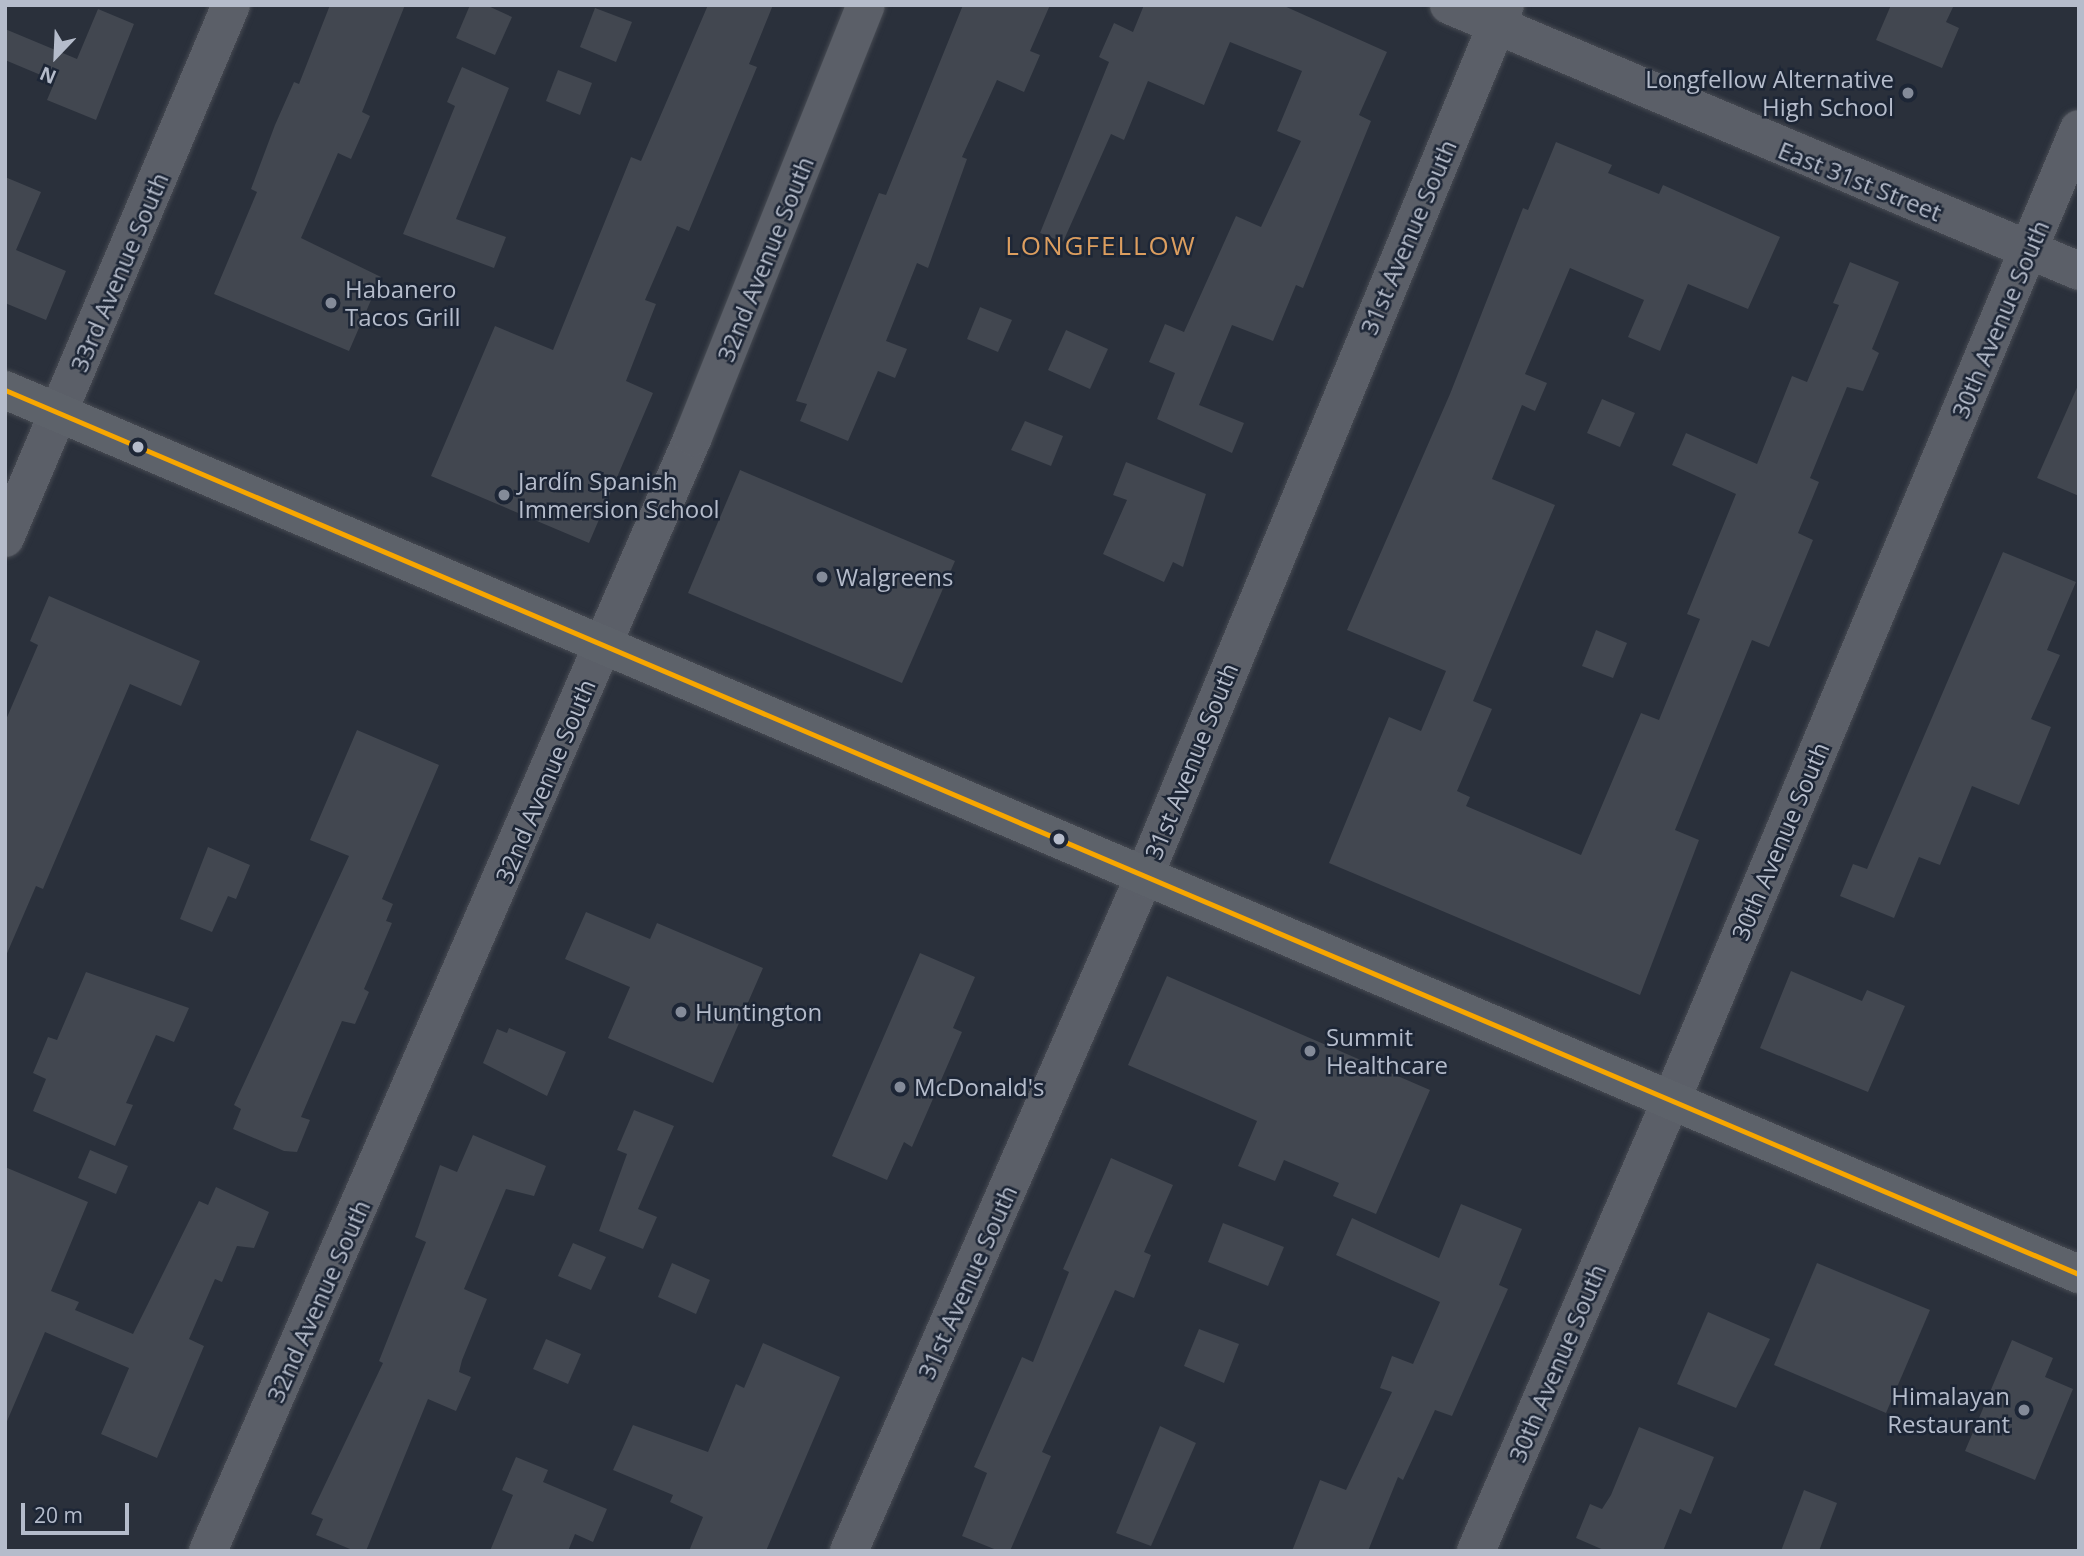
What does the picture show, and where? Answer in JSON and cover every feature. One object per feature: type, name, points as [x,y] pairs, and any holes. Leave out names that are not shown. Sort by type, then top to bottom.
[{"type":"main road","points":[[5,390],[1143,879],[2079,1273]]},
{"type":"street","name":"33rd Avenue South","points":[[5,538],[231,5]]},
{"type":"street","name":"32nd Avenue South","points":[[208,1551],[709,401],[866,5]]},
{"type":"street","name":"East 31st Street","points":[[1449,5],[1501,15],[2079,271]]},
{"type":"street","name":"31st Avenue South","points":[[849,1551],[1143,879],[1501,15]]},
{"type":"street","name":"30th Avenue South","points":[[1476,1551],[1671,1101],[2079,130]]},
{"type":"building","points":[[330,5],[405,5],[362,112],[370,116],[351,159],[338,153],[301,238],[381,277],[349,351],[214,294],[257,192],[251,189],[275,125],[294,82],[299,84]]},
{"type":"building","points":[[470,5],[486,5],[512,17],[495,55],[456,38]]},
{"type":"building","points":[[708,5],[773,5],[749,64],[757,67],[689,231],[677,226],[645,300],[656,304],[626,381],[653,393],[589,543],[431,476],[495,326],[553,350],[631,157],[641,161]]},
{"type":"building","points":[[963,5],[1050,5],[1030,51],[1040,55],[1024,92],[997,80],[962,157],[967,159],[928,268],[917,263],[886,341],[907,349],[895,378],[878,371],[848,441],[800,421],[807,404],[796,401],[879,193],[886,195]]},
{"type":"building","points":[[1144,5],[1282,5],[1387,52],[1359,115],[1371,121],[1303,288],[1296,285],[1273,341],[1232,325],[1199,405],[1244,423],[1232,453],[1157,419],[1175,373],[1149,362],[1165,324],[1184,332],[1236,216],[1261,227],[1301,141],[1277,131],[1302,71],[1230,42],[1204,105],[1148,81],[1124,140],[1111,134],[1063,242],[1040,233],[1109,62],[1099,57],[1114,23],[1133,32]]},
{"type":"building","points":[[1891,5],[1954,5],[1946,22],[1959,28],[1942,68],[1876,40]]},
{"type":"building","points":[[595,8],[632,22],[616,62],[580,47]]},
{"type":"building","points":[[98,9],[134,24],[96,120],[47,100],[55,81],[5,60],[5,29],[77,59]]},
{"type":"building","points":[[462,67],[509,88],[456,219],[506,237],[494,268],[403,234],[455,106],[447,102]]},
{"type":"building","points":[[558,70],[592,83],[580,115],[546,101]]},
{"type":"building","points":[[1556,142],[1612,165],[1608,173],[1659,194],[1663,185],[1780,237],[1748,309],[1688,284],[1660,351],[1628,337],[1644,300],[1570,268],[1525,374],[1547,383],[1535,411],[1522,405],[1492,479],[1555,505],[1473,701],[1492,709],[1457,791],[1470,797],[1466,806],[1581,855],[1641,713],[1659,720],[1700,619],[1687,614],[1736,494],[1672,465],[1686,433],[1757,464],[1792,376],[1807,382],[1839,305],[1833,303],[1850,262],[1899,282],[1872,349],[1879,353],[1863,391],[1847,387],[1810,478],[1819,482],[1798,533],[1813,540],[1769,647],[1752,640],[1675,830],[1699,840],[1640,995],[1329,863],[1389,717],[1421,731],[1446,671],[1347,630],[1450,394],[1523,208],[1528,210]]},
{"type":"building","points":[[5,177],[41,192],[16,250],[66,271],[46,320],[5,303]]},
{"type":"building","points":[[980,307],[1012,320],[998,352],[967,339]]},
{"type":"building","points":[[1066,330],[1108,349],[1090,389],[1048,370]]},
{"type":"building","points":[[2079,383],[2079,496],[2037,478]]},
{"type":"building","points":[[1602,399],[1635,413],[1620,447],[1587,433]]},
{"type":"building","points":[[1025,421],[1063,436],[1051,466],[1011,450]]},
{"type":"building","points":[[1126,462],[1206,494],[1183,567],[1173,562],[1164,582],[1103,554],[1127,500],[1113,495]]},
{"type":"building","name":"Walgreens","points":[[740,470],[955,561],[902,683],[688,593]]},
{"type":"building","points":[[2003,552],[2076,582],[2047,650],[2060,655],[2031,719],[2051,727],[2019,805],[1972,786],[1940,865],[1919,857],[1894,918],[1840,896],[1853,864],[1867,869]]},
{"type":"building","points":[[49,596],[200,661],[181,706],[130,684],[43,889],[36,886],[5,958],[5,722],[38,645],[30,641]]},
{"type":"building","points":[[1596,630],[1627,643],[1613,678],[1582,666]]},
{"type":"building","points":[[357,730],[439,765],[382,899],[393,904],[386,921],[392,923],[364,989],[369,992],[355,1024],[342,1021],[301,1117],[310,1120],[297,1152],[284,1151],[233,1129],[241,1109],[234,1105],[349,856],[310,840]]},
{"type":"building","points":[[208,847],[250,865],[236,899],[228,896],[212,932],[180,919]]},
{"type":"building","name":"Huntington","points":[[586,912],[650,939],[657,923],[763,968],[713,1083],[608,1038],[630,987],[565,959]]},
{"type":"building","name":"McDonald's","points":[[920,953],[975,977],[953,1028],[962,1032],[912,1147],[904,1142],[887,1180],[832,1156]]},
{"type":"building","points":[[1791,971],[1862,1001],[1867,990],[1905,1006],[1868,1092],[1760,1048]]},
{"type":"building","points":[[86,972],[189,1008],[174,1042],[156,1035],[126,1103],[133,1105],[115,1146],[33,1111],[46,1079],[33,1073],[48,1037],[57,1040]]},
{"type":"building","points":[[1167,976],[1430,1090],[1376,1214],[1333,1196],[1339,1183],[1284,1160],[1275,1181],[1238,1166],[1257,1121],[1128,1065]]},
{"type":"building","points":[[509,1028],[566,1052],[547,1096],[483,1063],[497,1029],[507,1033]]},
{"type":"building","points":[[634,1110],[674,1126],[638,1209],[657,1217],[643,1249],[599,1231],[627,1154],[617,1150]]},
{"type":"building","points":[[473,1135],[546,1166],[534,1196],[506,1189],[464,1289],[487,1299],[462,1360],[459,1372],[471,1377],[456,1411],[428,1399],[366,1551],[355,1551],[316,1535],[323,1519],[311,1514],[383,1363],[379,1361],[426,1242],[415,1237],[440,1165],[457,1172]]},
{"type":"building","points":[[90,1150],[128,1166],[116,1194],[78,1178]]},
{"type":"building","points":[[1111,1158],[1173,1185],[1144,1252],[1151,1255],[1134,1298],[1115,1290],[1042,1452],[1051,1456],[1010,1551],[999,1551],[962,1536],[987,1473],[974,1467],[1022,1357],[1033,1362],[1069,1272],[1063,1269]]},
{"type":"building","points":[[5,1167],[88,1202],[51,1291],[79,1302],[75,1310],[133,1334],[199,1201],[208,1205],[216,1187],[269,1212],[254,1248],[237,1246],[222,1282],[215,1279],[189,1339],[204,1346],[157,1458],[101,1434],[129,1368],[45,1332],[5,1426]]},
{"type":"building","points":[[1461,1204],[1522,1229],[1499,1285],[1508,1289],[1452,1416],[1435,1410],[1403,1480],[1398,1477],[1368,1551],[1292,1551],[1320,1480],[1346,1490],[1392,1392],[1380,1388],[1392,1356],[1413,1364],[1440,1302],[1336,1255],[1352,1218],[1439,1258]]},
{"type":"building","points":[[1223,1223],[1284,1247],[1268,1286],[1208,1262]]},
{"type":"building","points":[[573,1243],[606,1257],[591,1290],[558,1276]]},
{"type":"building","points":[[672,1263],[710,1280],[696,1314],[658,1297]]},
{"type":"building","points":[[1817,1263],[1930,1310],[1886,1413],[1774,1365]]},
{"type":"building","points":[[1708,1312],[1770,1339],[1736,1408],[1677,1384]]},
{"type":"building","points":[[1199,1329],[1239,1344],[1224,1383],[1184,1366]]},
{"type":"building","points":[[546,1339],[581,1354],[568,1384],[533,1369]]},
{"type":"building","name":"Himalayan Restaurant","points":[[2012,1340],[2053,1358],[2045,1377],[2073,1389],[2035,1480],[1965,1451]]},
{"type":"building","points":[[763,1343],[840,1377],[766,1551],[689,1551],[703,1517],[670,1502],[673,1495],[613,1470],[633,1425],[708,1452],[736,1384],[744,1388]]},
{"type":"building","points":[[1160,1426],[1196,1443],[1151,1546],[1116,1533]]},
{"type":"building","points":[[1639,1427],[1714,1457],[1691,1514],[1680,1509],[1663,1551],[1606,1551],[1576,1538],[1590,1504],[1602,1509],[1611,1495]]},
{"type":"building","points":[[516,1457],[548,1470],[543,1482],[607,1509],[593,1542],[575,1534],[568,1551],[490,1551],[513,1495],[502,1490]]},
{"type":"building","points":[[1804,1490],[1837,1503],[1819,1551],[1781,1551]]},
{"type":"transit line","points":[[5,390],[2079,1274]]},
{"type":"place","name":"Longfellow Alternative High School","points":[[1908,93]]},
{"type":"place","name":"Habanero Tacos Grill","points":[[331,303]]},
{"type":"place","name":"Jardín Spanish Immersion School","points":[[504,495]]},
{"type":"place","name":"Walgreens","points":[[822,577]]},
{"type":"place","name":"Huntington","points":[[681,1012]]},
{"type":"place","name":"Summit Healthcare","points":[[1310,1051]]},
{"type":"place","name":"McDonald's","points":[[900,1087]]},
{"type":"place","name":"Himalayan Restaurant","points":[[2024,1410]]},
{"type":"district","name":"LONGFELLOW","points":[[1101,246]]}]
